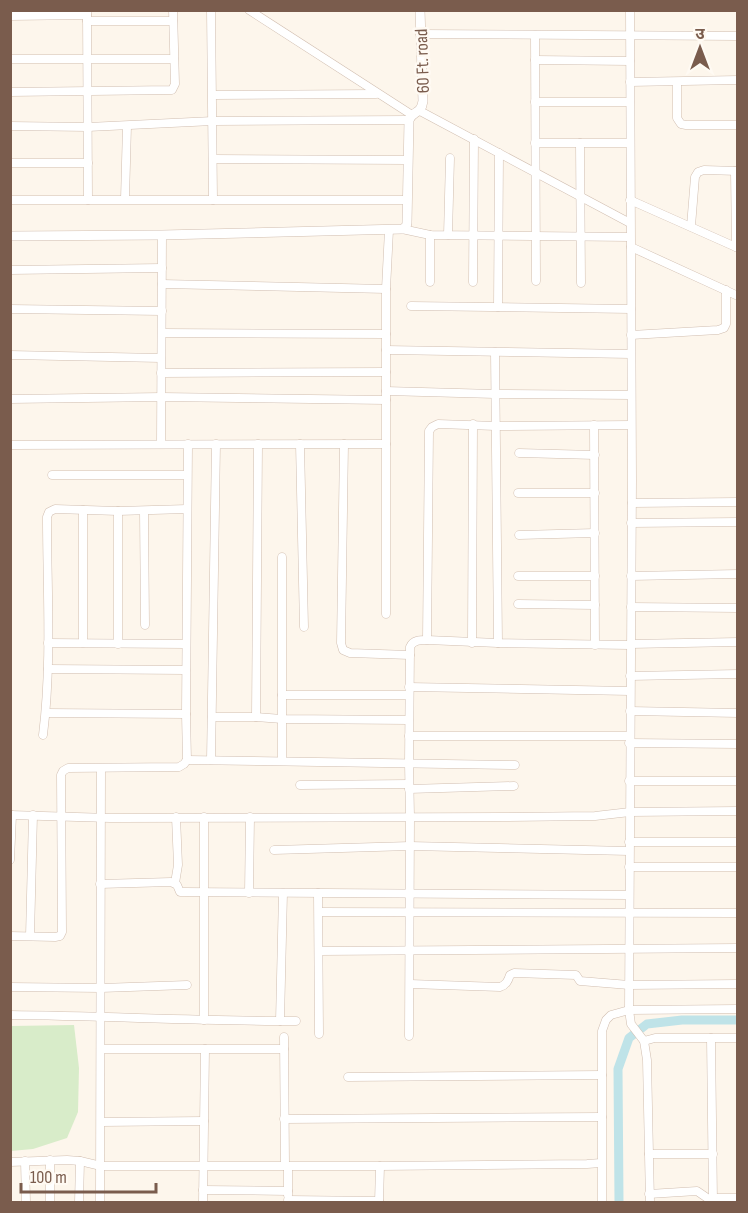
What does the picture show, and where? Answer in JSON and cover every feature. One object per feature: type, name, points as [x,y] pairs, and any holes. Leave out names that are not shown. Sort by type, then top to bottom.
[{"type":"street","points":[[10,92],[172,90],[175,84],[173,10]]},
{"type":"street","points":[[212,10],[213,200]]},
{"type":"street","points":[[249,10],[414,115],[474,140],[630,223]]},
{"type":"street","name":"60 Ft. road","points":[[402,229],[407,223],[408,160],[414,115],[423,101],[420,10]]},
{"type":"street","points":[[630,10],[632,503],[629,1010],[631,1024],[643,1039],[647,1060],[649,1198],[697,1191],[713,1201],[738,1198]]},
{"type":"street","points":[[10,16],[87,16],[173,21]]},
{"type":"street","points":[[87,16],[88,200]]},
{"type":"street","points":[[420,34],[738,36]]},
{"type":"street","points":[[536,35],[536,281]]},
{"type":"street","points":[[10,59],[174,59]]},
{"type":"street","points":[[536,60],[630,61]]},
{"type":"street","points":[[630,82],[738,80]]},
{"type":"street","points":[[677,82],[677,118],[681,124],[738,125]]},
{"type":"street","points":[[213,95],[378,94]]},
{"type":"street","points":[[535,102],[630,102]]},
{"type":"street","points":[[10,126],[127,126],[414,115]]},
{"type":"street","points":[[125,199],[127,126]]},
{"type":"street","points":[[473,282],[474,140]]},
{"type":"street","points":[[535,143],[630,143]]},
{"type":"street","points":[[580,143],[581,283]]},
{"type":"street","points":[[498,308],[499,153]]},
{"type":"street","points":[[448,235],[450,158]]},
{"type":"street","points":[[213,159],[408,160]]},
{"type":"street","points":[[10,164],[88,163]]},
{"type":"street","points":[[630,200],[737,248],[736,171],[704,170],[698,172],[695,177],[691,226]]},
{"type":"street","points":[[10,200],[408,200]]},
{"type":"street","points":[[10,236],[402,229],[430,235],[630,237]]},
{"type":"street","points":[[386,614],[386,289],[389,230]]},
{"type":"street","points":[[161,444],[162,235]]},
{"type":"street","points":[[430,235],[430,282]]},
{"type":"street","points":[[631,247],[738,296]]},
{"type":"street","points":[[10,270],[162,268]]},
{"type":"street","points":[[162,284],[386,289]]},
{"type":"street","points":[[631,335],[723,328],[726,324],[726,290]]},
{"type":"street","points":[[411,306],[631,309]]},
{"type":"street","points":[[10,309],[162,311]]},
{"type":"street","points":[[162,333],[386,334]]},
{"type":"street","points":[[386,350],[631,354]]},
{"type":"street","points":[[495,352],[498,644]]},
{"type":"street","points":[[10,355],[161,357]]},
{"type":"street","points":[[161,373],[386,372]]},
{"type":"street","points":[[386,391],[631,395]]},
{"type":"street","points":[[10,399],[162,397],[386,400]]},
{"type":"street","points":[[428,640],[429,431],[432,427],[438,424],[631,425]]},
{"type":"street","points":[[472,643],[473,424]]},
{"type":"street","points":[[594,425],[595,645]]},
{"type":"street","points":[[10,936],[55,937],[60,936],[62,932],[61,775],[63,771],[68,768],[179,767],[187,760],[188,444]]},
{"type":"street","points":[[211,760],[216,444]]},
{"type":"street","points":[[256,717],[258,444]]},
{"type":"street","points":[[300,444],[304,627]]},
{"type":"street","points":[[344,444],[341,643],[343,650],[350,653],[410,655]]},
{"type":"street","points":[[10,445],[386,444]]},
{"type":"street","points":[[519,453],[594,455]]},
{"type":"street","points":[[52,475],[187,475]]},
{"type":"street","points":[[518,493],[595,493]]},
{"type":"street","points":[[632,503],[738,502]]},
{"type":"street","points":[[43,735],[48,669],[47,517],[49,512],[55,509],[144,511],[187,509]]},
{"type":"street","points":[[83,510],[83,643]]},
{"type":"street","points":[[118,511],[118,644]]},
{"type":"street","points":[[144,511],[145,625]]},
{"type":"street","points":[[631,523],[738,522]]},
{"type":"street","points":[[519,535],[595,533]]},
{"type":"street","points":[[282,557],[282,761]]},
{"type":"street","points":[[631,576],[738,574]]},
{"type":"street","points":[[518,576],[595,576]]},
{"type":"street","points":[[518,604],[595,605]]},
{"type":"street","points":[[631,607],[738,608]]},
{"type":"street","points":[[409,1036],[409,691],[412,643],[428,640],[498,644],[595,645],[738,642]]},
{"type":"street","points":[[48,643],[186,644]]},
{"type":"street","points":[[48,669],[186,670]]},
{"type":"street","points":[[630,676],[738,674]]},
{"type":"street","points":[[282,695],[409,691],[630,691]]},
{"type":"street","points":[[630,711],[738,713]]},
{"type":"street","points":[[46,713],[186,714]]},
{"type":"street","points":[[212,717],[409,720]]},
{"type":"street","points":[[409,736],[629,739],[738,744]]},
{"type":"street","points":[[187,760],[515,765]]},
{"type":"street","points":[[100,1203],[101,769]]},
{"type":"street","points":[[629,781],[738,781]]},
{"type":"street","points":[[300,785],[514,786]]},
{"type":"street","points":[[10,860],[11,815],[100,817],[595,816],[630,812],[738,811]]},
{"type":"street","points":[[30,936],[33,815]]},
{"type":"street","points":[[176,817],[178,865],[175,883],[180,892],[629,894]]},
{"type":"street","points":[[204,817],[204,1020]]},
{"type":"street","points":[[249,893],[250,817]]},
{"type":"street","points":[[274,850],[410,846],[629,847],[738,842]]},
{"type":"street","points":[[629,867],[738,867]]},
{"type":"street","points":[[100,884],[175,883]]},
{"type":"street","points":[[280,1021],[283,893]]},
{"type":"street","points":[[318,893],[319,1034]]},
{"type":"street","points":[[319,912],[738,913]]},
{"type":"street","points":[[319,951],[738,948]]},
{"type":"street","points":[[410,984],[500,987],[504,986],[510,975],[514,973],[576,975],[580,981],[629,985],[738,984]]},
{"type":"street","points":[[10,987],[101,988],[187,985]]},
{"type":"street","points":[[602,1203],[602,1031],[606,1020],[610,1015],[629,1010],[738,1009]]},
{"type":"street","points":[[10,1015],[296,1021]]},
{"type":"street","points":[[284,1037],[284,1119],[288,1201],[379,1202],[380,1166]]},
{"type":"street","points":[[711,1038],[713,1201]]},
{"type":"street","points":[[643,1039],[738,1038]]},
{"type":"street","points":[[101,1049],[284,1049]]},
{"type":"street","points":[[203,1203],[205,1049]]},
{"type":"street","points":[[348,1077],[602,1075]]},
{"type":"street","points":[[284,1119],[602,1117]]},
{"type":"street","points":[[101,1122],[204,1121]]},
{"type":"street","points":[[649,1154],[713,1154]]},
{"type":"street","points":[[25,1161],[26,1203]]},
{"type":"street","points":[[50,1161],[50,1203]]},
{"type":"street","points":[[10,1162],[80,1161],[101,1166],[380,1166],[601,1162]]},
{"type":"street","points":[[79,1203],[80,1161]]},
{"type":"street","points":[[203,1190],[288,1191]]},
{"type":"green space","points":[[74,1025],[79,1068],[78,1112],[67,1138],[33,1149],[11,1151],[11,1026]]},
{"type":"waterway","points":[[619,1202],[618,1069],[629,1038],[647,1024],[682,1020],[738,1020]]}]
